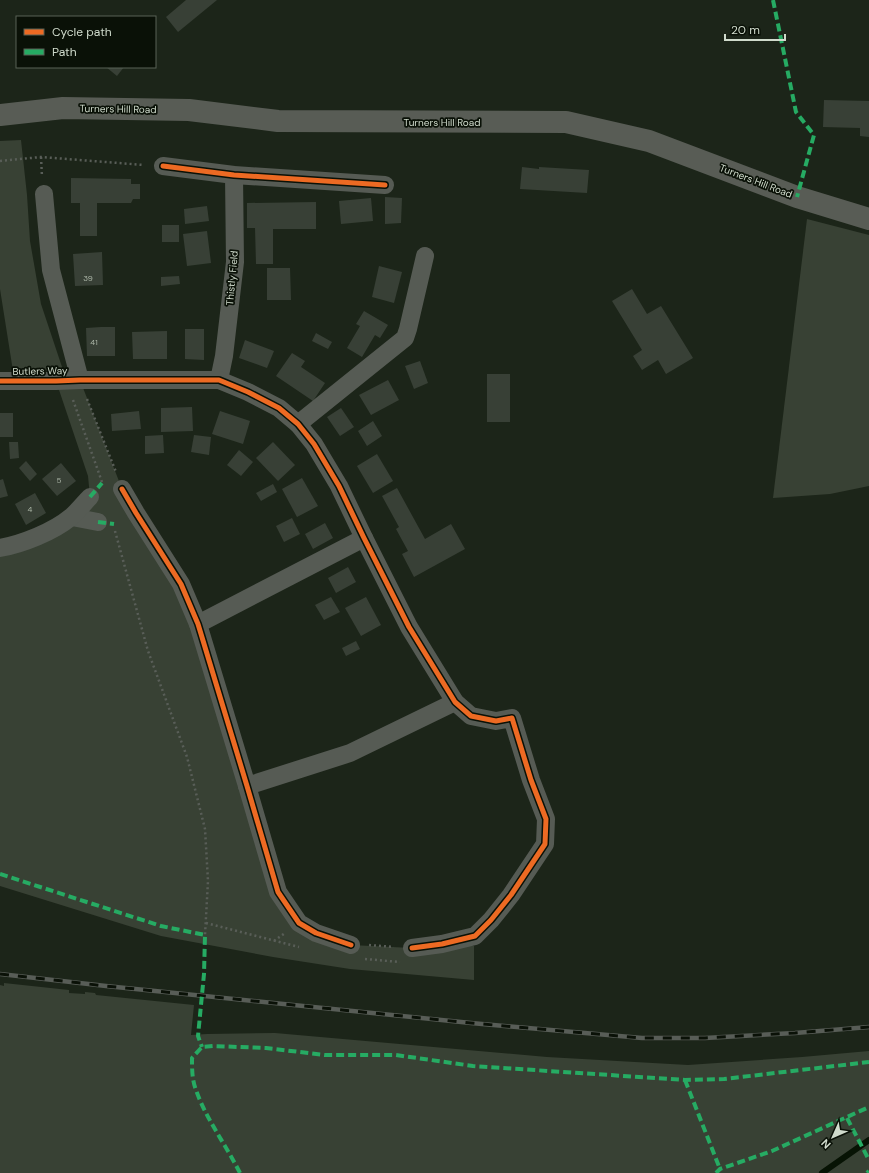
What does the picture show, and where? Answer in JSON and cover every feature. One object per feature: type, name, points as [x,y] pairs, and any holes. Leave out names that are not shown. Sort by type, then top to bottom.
[{"type":"main road","name":"Turners Hill Road","points":[[0,115],[63,108],[189,110],[278,121],[566,122],[649,141],[797,197],[869,219]]},
{"type":"street","points":[[163,166],[234,175],[385,185]]},
{"type":"street","name":"Thistly Field","points":[[219,380],[224,356],[235,262],[234,175]]},
{"type":"street","name":"Butlers Way","points":[[0,381],[73,380],[51,270],[44,194]]},
{"type":"street","points":[[298,424],[405,338],[425,256]]},
{"type":"street","points":[[73,380],[219,380],[248,392],[279,408],[298,424],[314,444],[339,486],[409,627],[455,702],[471,716],[496,721],[512,718],[531,780],[546,819],[545,844],[511,895],[491,920],[475,936],[442,944],[412,948]]},
{"type":"street","points":[[122,489],[181,584],[198,624],[278,892],[299,923],[316,933],[351,945]]},
{"type":"street","points":[[0,548],[48,531],[72,517],[90,497]]},
{"type":"street","points":[[72,517],[106,523]]},
{"type":"street","points":[[198,624],[364,538]]},
{"type":"street","points":[[247,786],[350,753],[455,702]]},
{"type":"path","points":[[0,161],[41,158],[163,166]]},
{"type":"path","points":[[73,380],[102,482]]},
{"type":"path","points":[[73,380],[122,489]]},
{"type":"path","points":[[106,523],[148,651],[187,757],[205,829],[208,881],[206,935]]},
{"type":"path","points":[[351,945],[412,948]]},
{"type":"green space","points":[[21,140],[30,241],[41,304],[63,370],[13,371],[0,289],[0,141]]},
{"type":"green space","points":[[807,219],[869,235],[869,486],[830,494],[773,498]]},
{"type":"green space","points":[[80,380],[122,489],[181,584],[247,786],[299,923],[351,945],[412,948],[442,944],[474,946],[474,980],[350,969],[273,957],[161,936],[0,886],[0,548],[34,537],[90,497],[88,476],[56,381]]},
{"type":"green space","points":[[4,983],[69,990],[69,993],[85,994],[85,992],[95,993],[96,995],[194,1005],[191,1035],[275,1033],[547,1057],[688,1065],[869,1051],[869,1173],[0,1173],[0,985],[4,986]]},
{"type":"building","points":[[186,0],[217,0],[178,32],[166,17]]},
{"type":"building","points":[[107,68],[123,68],[117,76]]},
{"type":"building","points":[[824,100],[869,101],[869,137],[860,136],[860,128],[823,127]]},
{"type":"building","points":[[522,167],[539,169],[539,167],[589,170],[587,193],[520,189]]},
{"type":"building","points":[[71,178],[131,179],[131,184],[140,184],[140,199],[133,199],[131,203],[97,203],[97,236],[80,236],[80,203],[71,203]]},
{"type":"building","points":[[385,197],[402,198],[401,223],[385,224]]},
{"type":"building","points":[[371,198],[373,221],[341,224],[339,201]]},
{"type":"building","points":[[316,202],[316,229],[273,229],[273,264],[256,264],[255,228],[247,228],[247,203]]},
{"type":"building","points":[[207,206],[209,221],[185,224],[184,209]]},
{"type":"building","points":[[162,225],[179,225],[179,242],[162,242]]},
{"type":"building","points":[[207,231],[211,263],[187,266],[183,234]]},
{"type":"building","points":[[102,252],[103,285],[75,286],[73,254]]},
{"type":"building","points":[[379,266],[402,272],[394,303],[372,297]]},
{"type":"building","points":[[267,268],[290,268],[291,300],[267,300]]},
{"type":"building","points":[[179,276],[180,284],[161,286],[161,277]]},
{"type":"building","points":[[632,289],[647,314],[661,306],[693,358],[666,374],[658,360],[642,370],[633,356],[642,350],[612,301]]},
{"type":"building","points":[[364,311],[388,325],[380,338],[375,335],[362,357],[347,348],[360,326],[356,324]]},
{"type":"building","points":[[115,327],[115,356],[87,356],[86,328]]},
{"type":"building","points":[[185,329],[204,329],[204,360],[185,359]]},
{"type":"building","points":[[167,331],[167,359],[133,359],[132,332]]},
{"type":"building","points":[[316,333],[332,342],[328,349],[312,341]]},
{"type":"building","points":[[245,340],[274,351],[267,368],[239,358]]},
{"type":"building","points":[[292,353],[305,361],[301,367],[325,383],[313,401],[276,376]]},
{"type":"building","points":[[420,361],[428,383],[414,389],[405,366]]},
{"type":"building","points":[[487,374],[510,374],[510,422],[487,422]]},
{"type":"building","points":[[388,380],[399,400],[371,415],[359,395]]},
{"type":"building","points":[[192,407],[193,431],[161,432],[161,408]]},
{"type":"building","points":[[341,408],[354,427],[340,436],[327,417]]},
{"type":"building","points":[[139,411],[141,429],[112,431],[111,414]]},
{"type":"building","points":[[220,411],[250,421],[243,444],[212,434]]},
{"type":"building","points":[[0,413],[13,413],[13,437],[0,437]]},
{"type":"building","points":[[373,421],[382,436],[367,446],[358,431]]},
{"type":"building","points":[[163,435],[164,453],[145,454],[145,436]]},
{"type":"building","points":[[194,435],[211,437],[209,455],[191,452]]},
{"type":"building","points":[[9,442],[18,442],[19,458],[10,459]]},
{"type":"building","points":[[273,442],[295,465],[278,481],[256,458]]},
{"type":"building","points":[[239,450],[253,462],[241,476],[227,465]]},
{"type":"building","points":[[377,454],[393,481],[373,493],[357,466]]},
{"type":"building","points":[[26,461],[37,474],[30,481],[19,468]]},
{"type":"building","points":[[61,463],[76,481],[57,496],[42,479]]},
{"type":"building","points":[[302,478],[318,506],[297,517],[282,489]]},
{"type":"building","points":[[3,479],[8,496],[0,498],[0,480]]},
{"type":"building","points":[[273,484],[277,492],[261,501],[256,493]]},
{"type":"building","points":[[397,488],[425,539],[451,524],[465,549],[414,577],[402,554],[408,551],[396,529],[399,527],[382,496]]},
{"type":"building","points":[[35,493],[46,513],[26,525],[15,504]]},
{"type":"building","points":[[292,518],[300,534],[284,542],[276,526]]},
{"type":"building","points":[[325,523],[333,538],[313,549],[305,534]]},
{"type":"building","points":[[348,567],[356,582],[336,593],[328,578]]},
{"type":"building","points":[[331,597],[340,612],[324,620],[315,605]]},
{"type":"building","points":[[366,597],[381,625],[361,636],[345,608]]},
{"type":"building","points":[[356,641],[360,649],[346,656],[342,648]]},
{"type":"waterway","points":[[822,1173],[869,1140]]},
{"type":"railway","points":[[0,974],[471,1023],[642,1038],[705,1038],[869,1027]]},
{"type":"marked path","points":[[773,0],[796,112],[814,135],[797,197]]},
{"type":"marked path","points":[[90,497],[102,483]]},
{"type":"marked path","points":[[98,522],[114,524]]},
{"type":"marked path","points":[[0,874],[161,926],[205,935],[204,974],[198,1036],[202,1047]]},
{"type":"marked path","points":[[240,1173],[205,1111],[195,1086],[192,1074],[192,1058],[202,1047],[266,1048],[325,1055],[396,1055],[473,1066],[685,1080],[724,1079],[869,1062]]},
{"type":"marked path","points":[[685,1080],[720,1169]]},
{"type":"marked path","points":[[716,1173],[720,1169],[772,1151],[869,1107]]},
{"type":"marked path","points":[[847,1118],[869,1160]]},
{"type":"cycle path","points":[[163,166],[234,175],[385,185]]},
{"type":"cycle path","points":[[0,381],[219,380],[248,392],[279,408],[298,424],[314,444],[339,486],[409,627],[455,702],[471,716],[496,721],[512,718],[531,780],[546,819],[545,844],[511,895],[491,920],[475,936],[442,944],[412,948]]},
{"type":"cycle path","points":[[122,489],[181,584],[198,624],[278,892],[299,923],[316,933],[351,945]]}]
